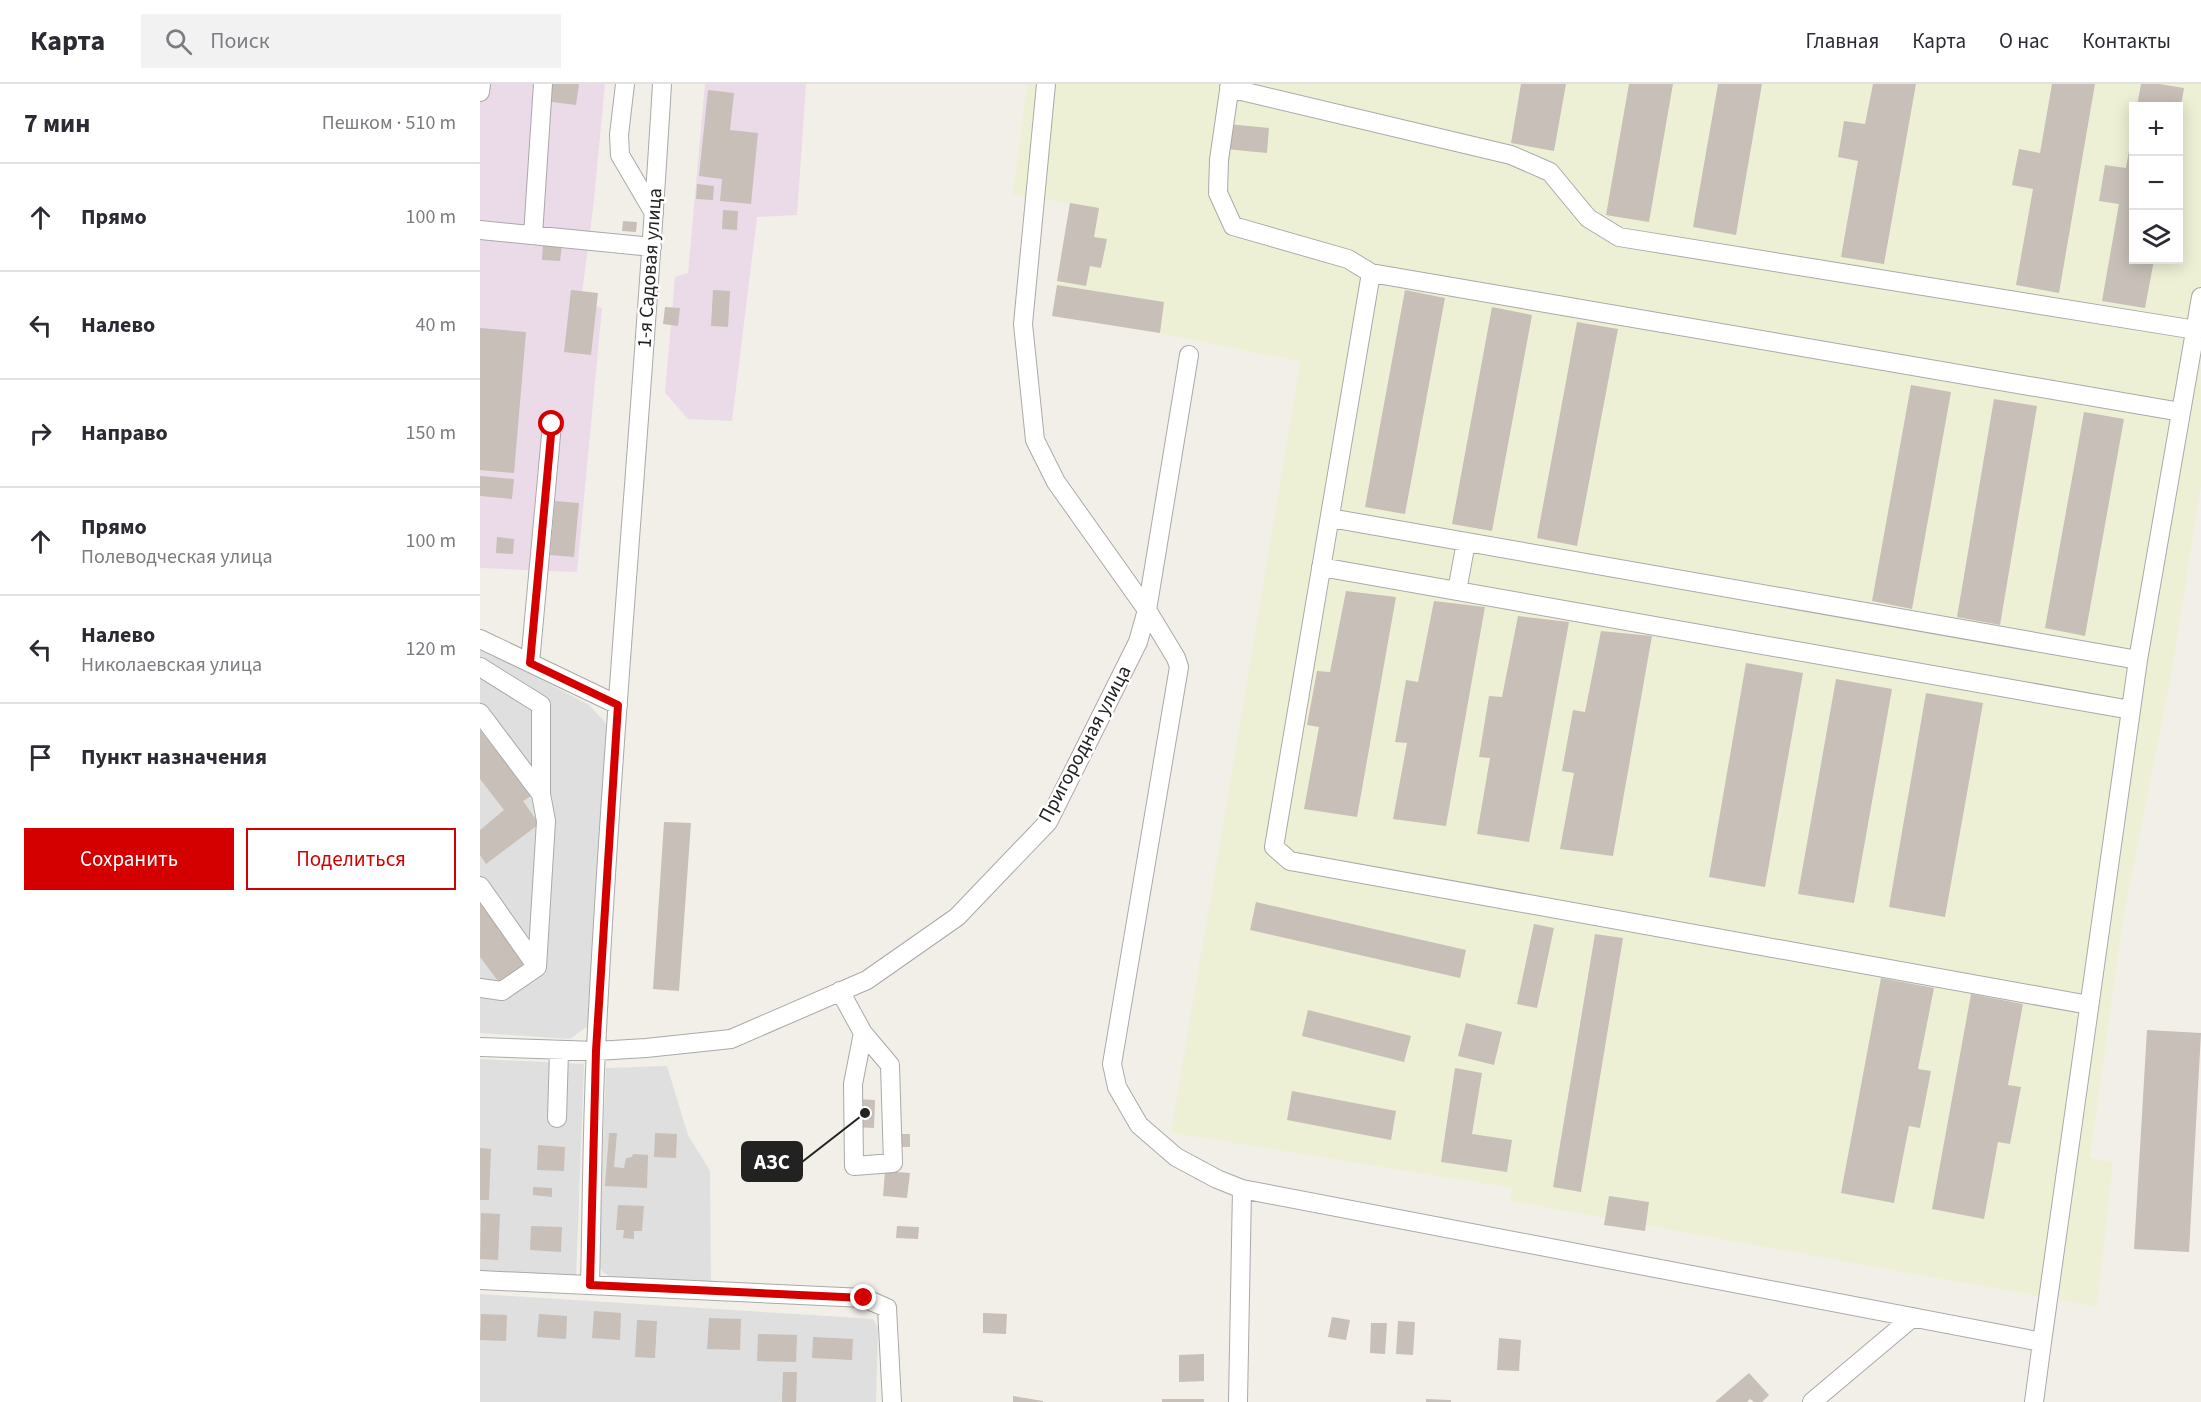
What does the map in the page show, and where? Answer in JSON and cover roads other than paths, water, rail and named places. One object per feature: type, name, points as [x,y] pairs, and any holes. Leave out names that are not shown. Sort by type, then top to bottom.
[{"type":"street","points":[[480,92],[481,84]]},
{"type":"street","points":[[533,235],[543,84]]},
{"type":"street","points":[[625,84],[619,135],[620,155],[654,213]]},
{"type":"street","name":"1-я Садовая улица","points":[[590,1285],[596,1051],[662,84]]},
{"type":"street","points":[[1046,84],[1023,324],[1035,440],[1056,482],[1147,610],[1179,667],[1112,1064],[1117,1087],[1139,1125],[1176,1157],[1217,1179],[1242,1189],[2042,1342]]},
{"type":"street","points":[[2181,412],[1371,273],[1348,260],[1233,226],[1218,193],[1229,86],[1511,155],[1550,172],[1588,218],[1619,237],[2196,330]]},
{"type":"street","points":[[480,230],[652,248]]},
{"type":"street","points":[[1371,273],[1274,847],[1290,861],[2089,1005]]},
{"type":"street","points":[[2034,1402],[2138,660],[2201,297]]},
{"type":"street","name":"Пригородная улица","points":[[480,1047],[596,1051],[731,1039],[867,980],[957,917],[1048,822],[1138,642],[1147,610],[1189,355]]},
{"type":"street","points":[[530,663],[552,424]]},
{"type":"street","points":[[1330,518],[2138,660]]},
{"type":"street","points":[[1457,591],[1466,542]]},
{"type":"street","points":[[1321,567],[2131,710]]},
{"type":"street","points":[[480,639],[618,705]]},
{"type":"street","points":[[480,666],[541,705],[541,794],[546,821],[537,967]]},
{"type":"street","points":[[480,713],[541,794]]},
{"type":"street","points":[[480,886],[537,967]]},
{"type":"street","points":[[480,988],[502,991],[537,967]]},
{"type":"street","points":[[840,991],[863,1033],[890,1065],[893,1163],[854,1166],[853,1084],[863,1033]]},
{"type":"street","points":[[557,1118],[559,1051]]},
{"type":"street","points":[[1238,1402],[1242,1189]]},
{"type":"street","points":[[480,1280],[864,1298],[887,1308],[892,1402]]},
{"type":"street","points":[[1812,1402],[1913,1317]]},
{"type":"place","name":"АЗС","points":[[865,1113]]}]
